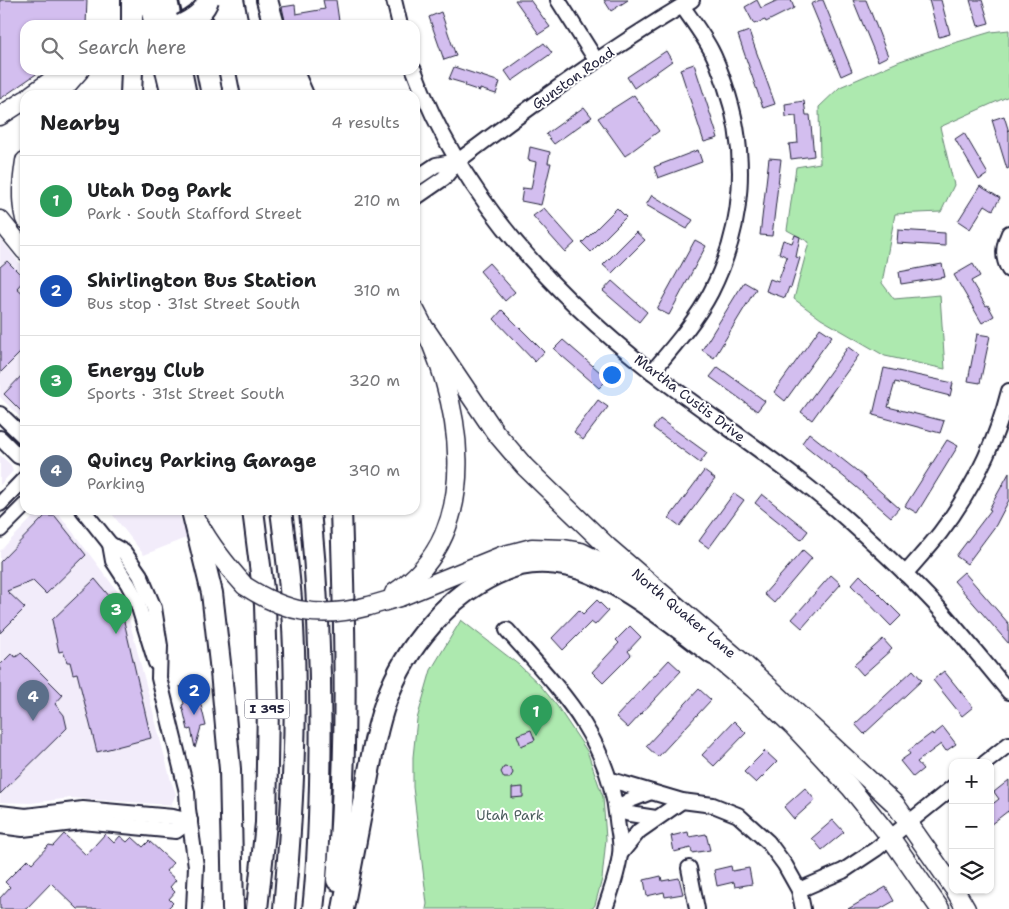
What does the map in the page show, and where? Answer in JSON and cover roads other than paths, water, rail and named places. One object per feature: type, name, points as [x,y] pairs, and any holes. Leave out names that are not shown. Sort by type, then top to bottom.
[{"type":"highway","points":[[132,0],[132,20]]},
{"type":"highway","points":[[149,0],[154,20]]},
{"type":"highway","points":[[167,0],[171,20]]},
{"type":"highway","points":[[190,0],[195,20]]},
{"type":"highway","points":[[189,20],[199,14],[208,0]]},
{"type":"highway","points":[[214,0],[228,20]]},
{"type":"highway","points":[[233,0],[237,20]]},
{"type":"highway","points":[[267,0],[273,20]]},
{"type":"highway","points":[[131,90],[132,75]]},
{"type":"highway","points":[[167,75],[171,90]]},
{"type":"highway","points":[[182,75],[185,90]]},
{"type":"highway","points":[[208,75],[211,90]]},
{"type":"highway","points":[[253,75],[266,87]]},
{"type":"highway","points":[[257,75],[266,87]]},
{"type":"highway","points":[[294,75],[301,90]]},
{"type":"highway","points":[[193,515],[212,592],[221,672],[230,769],[233,909]]},
{"type":"highway","name":"I 395","points":[[254,515],[265,605],[268,705],[266,823],[258,909]]},
{"type":"highway","points":[[282,515],[288,563],[293,628],[295,706],[290,839],[284,909]]},
{"type":"highway","points":[[311,515],[316,565],[322,713],[318,869],[313,909]]},
{"type":"highway","points":[[334,909],[342,796],[345,635],[341,515]]},
{"type":"highway","points":[[343,909],[373,746],[380,715],[390,686],[403,661],[419,638],[443,611],[466,590],[496,573],[523,563],[547,563],[570,566],[600,577],[632,596],[713,654]]},
{"type":"main road","points":[[38,90],[59,75]]},
{"type":"main road","points":[[62,90],[76,75]]},
{"type":"main road","points":[[0,116],[20,103]]},
{"type":"main road","points":[[0,220],[20,245]]},
{"type":"main road","points":[[194,515],[211,546],[224,564],[245,586],[266,599],[302,611],[330,614],[369,606],[398,590],[420,572],[437,549],[446,530],[452,510],[457,478],[457,443],[455,419],[446,386],[426,330],[420,319]]},
{"type":"main road","name":"North Quaker Lane","points":[[426,330],[495,432],[525,467],[614,553],[762,680],[896,804],[949,882]]},
{"type":"main road","name":"North Quaker Lane","points":[[369,606],[400,597],[501,556],[532,548],[564,549],[581,552],[605,564],[629,581],[754,689],[794,727],[850,787],[890,837],[940,909]]},
{"type":"main road","name":"North Quaker Lane","points":[[957,894],[966,909]]},
{"type":"street","points":[[394,0],[399,20]]},
{"type":"street","points":[[558,0],[596,60]]},
{"type":"street","points":[[652,372],[685,332],[710,293],[722,268],[731,237],[740,190],[741,160],[735,115],[719,67],[687,3]]},
{"type":"street","name":"Gunston Road","points":[[420,195],[444,178],[458,161],[596,60],[687,3]]},
{"type":"street","name":"Martha Custis Drive","points":[[416,75],[435,119],[458,161],[486,204],[532,261],[583,313],[652,372],[781,466],[850,522],[936,606],[1009,692]]},
{"type":"street","name":"Gunston Road","points":[[420,176],[436,165],[458,161]]},
{"type":"street","points":[[1009,234],[1004,243],[1003,254],[1009,270]]},
{"type":"street","points":[[905,574],[941,532],[965,496],[997,432],[1009,392]]},
{"type":"street","points":[[0,414],[20,433]]},
{"type":"street","points":[[0,438],[20,457]]},
{"type":"street","points":[[0,504],[20,483]]},
{"type":"street","points":[[0,530],[20,511]]},
{"type":"street","points":[[87,515],[110,544],[124,552],[140,575],[154,608],[160,646],[159,671],[169,724],[187,792],[196,866],[194,909]]},
{"type":"street","points":[[507,630],[567,698],[597,745],[611,780],[621,852],[613,887],[605,909]]},
{"type":"street","points":[[990,759],[1009,744]]},
{"type":"street","points":[[611,780],[682,800],[720,807],[747,821],[778,855],[789,871],[799,890],[803,909]]},
{"type":"street","points":[[799,890],[842,871],[876,849],[949,790]]},
{"type":"street","points":[[616,810],[628,801],[651,792]]},
{"type":"street","points":[[621,852],[639,831],[682,800]]},
{"type":"street","points":[[0,813],[26,816],[83,809],[190,821]]},
{"type":"street","points":[[616,810],[656,818]]},
{"type":"street","points":[[0,826],[11,829],[23,829],[82,822],[176,831],[190,821]]},
{"type":"street","points":[[689,868],[697,909]]},
{"type":"place","name":"Energy Club","points":[[116,634]]},
{"type":"place","name":"Shirlington Bus Station","points":[[194,715]]},
{"type":"place","name":"Quincy Parking Garage","points":[[33,721]]},
{"type":"place","name":"Utah Dog Park","points":[[536,736]]},
{"type":"park label","name":"Utah Park","points":[[510,815]]}]
